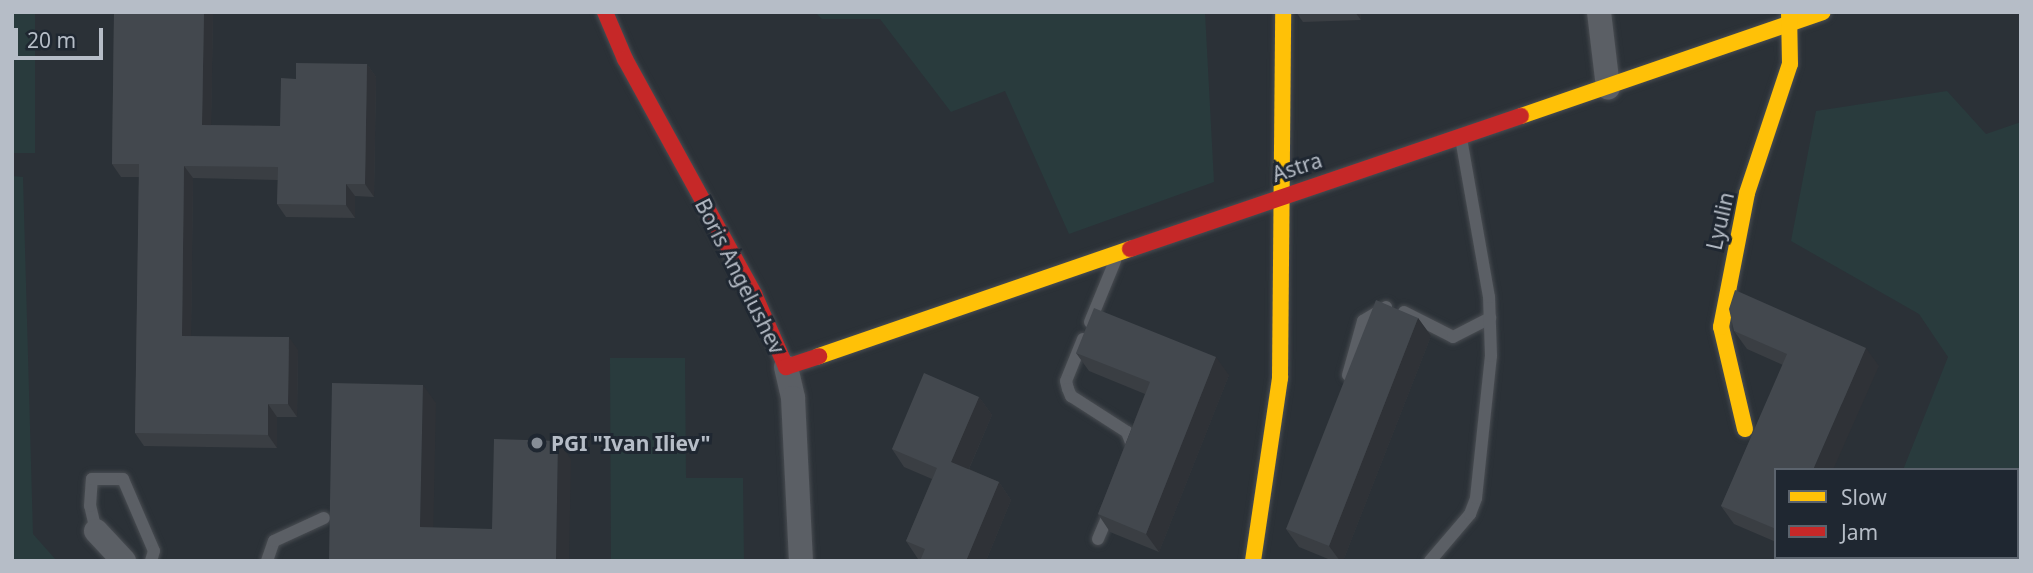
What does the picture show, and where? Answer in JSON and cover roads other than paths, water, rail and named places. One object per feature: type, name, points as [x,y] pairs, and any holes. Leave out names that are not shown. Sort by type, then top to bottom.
[{"type":"street","name":"Boris Angelushev","points":[[605,12],[625,59],[754,294],[786,367],[794,411],[801,561]]},
{"type":"street","points":[[1253,561],[1280,378],[1284,193],[1283,12]]},
{"type":"street","points":[[1599,12],[1608,87]]},
{"type":"street","name":"Astra","points":[[786,367],[1284,193],[1608,87],[1787,19],[1823,12]]},
{"type":"street","name":"Lyulin","points":[[1745,429],[1721,327],[1747,193],[1790,64],[1787,19]]},
{"type":"street","points":[[96,531],[124,561]]},
{"type":"lane","points":[[1430,561],[1470,514],[1476,498],[1491,356],[1490,318],[1460,134]]},
{"type":"lane","points":[[1119,251],[1066,381],[1071,396],[1127,432],[1133,444],[1129,466]]},
{"type":"lane","points":[[1348,375],[1363,321],[1381,307],[1392,308],[1453,337],[1490,318]]},
{"type":"lane","points":[[96,531],[90,506],[92,479],[123,479],[125,494],[154,551],[151,561]]},
{"type":"lane","points":[[1098,539],[1114,501]]},
{"type":"lane","points":[[267,561],[274,541],[324,517]]},
{"type":"place","name":"PGI \"Ivan Iliev\"","points":[[537,443]]}]
